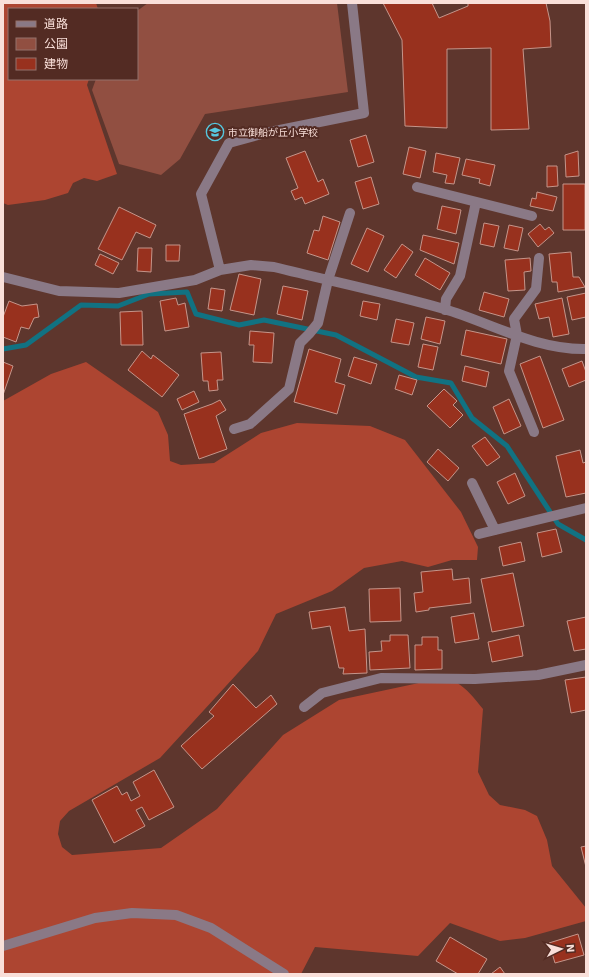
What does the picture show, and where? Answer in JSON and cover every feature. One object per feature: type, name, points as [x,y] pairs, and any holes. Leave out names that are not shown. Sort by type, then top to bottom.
[{"type":"street","points":[[220,270],[201,194],[229,143],[265,133],[364,113],[352,3]]},
{"type":"street","points":[[417,187],[532,216]]},
{"type":"street","points":[[445,310],[446,299],[460,276],[476,202]]},
{"type":"street","points":[[234,429],[250,424],[289,389],[300,343],[318,323],[328,280],[350,214]]},
{"type":"street","points":[[534,432],[509,371],[517,335],[514,319],[536,289],[539,258]]},
{"type":"street","points":[[3,277],[59,291],[119,293],[195,280],[220,270],[251,265],[274,266],[445,310],[551,346],[570,349],[586,349]]},
{"type":"street","points":[[472,483],[495,530]]},
{"type":"street","points":[[479,534],[586,508]]},
{"type":"street","points":[[304,707],[322,693],[381,678],[475,678],[538,675],[586,665]]},
{"type":"street","points":[[3,946],[94,918],[132,913],[176,915],[211,928],[284,974]]},
{"type":"green space","points":[[148,3],[337,3],[348,92],[205,114],[180,159],[161,175],[119,164],[92,90],[96,80],[138,80],[138,10]]},
{"type":"shaded area","points":[[3,3],[96,3],[98,8],[8,8],[8,80],[89,80],[87,85],[117,174],[97,181],[84,178],[73,183],[68,193],[45,200],[8,205],[3,203]]},
{"type":"shaded area","points":[[86,362],[158,412],[168,435],[170,461],[181,465],[214,463],[261,433],[297,423],[370,426],[405,440],[461,512],[478,547],[477,560],[452,560],[428,567],[402,561],[364,568],[332,591],[276,614],[258,651],[160,758],[69,811],[60,821],[58,834],[62,847],[72,855],[161,848],[217,809],[283,735],[339,700],[447,677],[467,691],[483,709],[478,772],[489,795],[500,805],[525,810],[537,816],[547,840],[552,866],[586,908],[586,921],[525,938],[500,941],[450,923],[418,956],[315,947],[301,974],[3,974],[3,401],[51,374]]},
{"type":"building","points":[[383,3],[432,3],[439,18],[468,6],[468,3],[546,3],[550,21],[551,47],[523,49],[529,129],[491,130],[491,48],[447,49],[447,128],[405,126],[402,40]]},
{"type":"building","points":[[366,135],[374,162],[358,167],[350,140]]},
{"type":"building","points":[[409,147],[426,151],[420,178],[403,174]]},
{"type":"building","points":[[305,151],[318,182],[323,179],[329,194],[305,204],[302,197],[295,200],[291,191],[298,188],[286,158]]},
{"type":"building","points":[[578,151],[579,176],[566,177],[565,155]]},
{"type":"building","points":[[436,153],[460,158],[454,184],[445,183],[447,175],[433,172]]},
{"type":"building","points":[[466,159],[495,165],[490,186],[479,183],[480,179],[462,175]]},
{"type":"building","points":[[547,166],[557,166],[558,186],[547,187]]},
{"type":"building","points":[[371,177],[379,204],[363,209],[355,182]]},
{"type":"building","points":[[563,184],[585,184],[585,230],[563,230]]},
{"type":"building","points":[[537,192],[557,197],[553,211],[530,206],[532,198],[536,199]]},
{"type":"building","points":[[442,206],[461,210],[456,234],[437,229]]},
{"type":"building","points":[[119,207],[156,225],[150,238],[136,232],[122,260],[98,249]]},
{"type":"building","points":[[323,216],[340,222],[328,260],[307,253],[314,230],[319,231]]},
{"type":"building","points":[[484,223],[499,226],[494,247],[480,244]]},
{"type":"building","points":[[540,224],[545,230],[549,227],[554,233],[538,247],[528,234]]},
{"type":"building","points":[[509,225],[523,228],[518,251],[504,248]]},
{"type":"building","points":[[367,228],[384,236],[368,272],[351,264]]},
{"type":"building","points":[[423,235],[459,243],[454,264],[420,250]]},
{"type":"building","points":[[402,244],[413,252],[396,278],[384,270]]},
{"type":"building","points":[[166,245],[180,245],[179,261],[166,261]]},
{"type":"building","points":[[138,248],[152,248],[151,272],[137,271]]},
{"type":"building","points":[[571,252],[573,277],[579,277],[585,287],[558,292],[557,282],[552,282],[549,254]]},
{"type":"building","points":[[100,254],[119,263],[113,274],[95,265]]},
{"type":"building","points":[[425,258],[450,273],[440,290],[415,275]]},
{"type":"building","points":[[530,258],[531,271],[524,272],[525,290],[508,291],[505,260]]},
{"type":"building","points":[[239,274],[261,279],[254,315],[230,310]]},
{"type":"building","points":[[283,286],[308,291],[302,320],[277,314]]},
{"type":"building","points":[[211,288],[225,290],[222,311],[208,309]]},
{"type":"building","points":[[484,292],[509,299],[504,317],[479,310]]},
{"type":"building","points":[[586,293],[586,317],[572,320],[567,297]]},
{"type":"building","points":[[176,298],[178,305],[185,303],[189,327],[165,331],[160,301]]},
{"type":"building","points":[[562,298],[569,334],[553,337],[549,317],[539,319],[535,304]]},
{"type":"building","points":[[9,301],[22,306],[37,304],[39,317],[34,318],[29,329],[21,327],[16,342],[3,337],[3,317]]},
{"type":"building","points":[[363,301],[380,304],[377,320],[360,316]]},
{"type":"building","points":[[142,311],[143,345],[121,345],[120,312]]},
{"type":"building","points":[[426,317],[445,321],[440,344],[421,339]]},
{"type":"building","points":[[396,319],[414,323],[409,345],[391,342]]},
{"type":"building","points":[[466,330],[507,339],[501,364],[461,355]]},
{"type":"building","points":[[250,331],[274,333],[272,363],[253,362],[254,345],[249,345]]},
{"type":"building","points":[[423,344],[438,347],[433,370],[418,367]]},
{"type":"building","points":[[309,349],[341,359],[335,382],[345,385],[337,414],[294,402]]},
{"type":"building","points":[[142,351],[151,359],[153,355],[179,375],[162,397],[128,370]]},
{"type":"building","points":[[221,352],[223,380],[217,380],[218,390],[209,391],[208,381],[203,381],[201,353]]},
{"type":"building","points":[[540,356],[564,420],[543,428],[520,364]]},
{"type":"building","points":[[354,357],[377,364],[371,384],[348,376]]},
{"type":"building","points":[[582,361],[586,372],[586,380],[569,387],[562,369]]},
{"type":"building","points":[[3,362],[13,366],[3,395]]},
{"type":"building","points":[[465,366],[489,372],[486,387],[462,381]]},
{"type":"building","points":[[399,375],[417,380],[412,395],[395,389]]},
{"type":"building","points":[[444,389],[457,401],[453,405],[463,415],[450,428],[427,406]]},
{"type":"building","points":[[194,391],[199,402],[182,410],[177,399]]},
{"type":"building","points":[[509,399],[521,426],[504,434],[493,407]]},
{"type":"building","points":[[220,400],[226,410],[216,416],[227,449],[199,459],[184,414]]},
{"type":"building","points":[[485,437],[500,457],[487,466],[472,446]]},
{"type":"building","points":[[438,449],[459,468],[448,481],[427,462]]},
{"type":"building","points":[[580,450],[583,463],[586,462],[586,493],[566,497],[556,456]]},
{"type":"building","points":[[515,473],[525,496],[508,504],[497,482]]},
{"type":"building","points":[[556,529],[562,552],[542,557],[537,533]]},
{"type":"building","points":[[521,542],[525,561],[503,566],[499,547]]},
{"type":"building","points":[[452,569],[453,580],[469,578],[471,603],[429,608],[429,610],[416,612],[414,593],[423,592],[421,572]]},
{"type":"building","points":[[513,573],[524,626],[492,632],[481,579]]},
{"type":"building","points":[[400,588],[401,621],[370,622],[369,589]]},
{"type":"building","points":[[345,607],[349,631],[365,629],[367,673],[343,674],[344,668],[339,668],[330,626],[312,629],[309,612]]},
{"type":"building","points":[[474,613],[479,639],[455,643],[451,617]]},
{"type":"building","points":[[586,617],[586,649],[574,651],[567,621]]},
{"type":"building","points":[[390,635],[408,635],[410,668],[370,670],[369,652],[382,651],[381,641],[390,641]]},
{"type":"building","points":[[519,635],[523,656],[492,662],[488,642]]},
{"type":"building","points":[[422,637],[438,637],[438,650],[442,650],[442,669],[415,670],[415,645],[422,645]]},
{"type":"building","points":[[586,677],[586,710],[571,713],[565,680]]},
{"type":"building","points":[[233,684],[256,708],[271,695],[277,704],[202,769],[181,746],[214,716],[209,712]]},
{"type":"building","points":[[154,770],[174,807],[149,820],[142,807],[136,810],[145,826],[114,843],[92,800],[117,786],[122,795],[127,792],[131,801],[140,796],[133,782]]},
{"type":"building","points":[[586,846],[586,867],[581,847]]},
{"type":"building","points":[[578,934],[584,955],[555,963],[549,943]]},
{"type":"building","points":[[450,937],[487,959],[478,974],[458,974],[436,961]]},
{"type":"building","points":[[500,967],[505,974],[491,974]]},
{"type":"waterway","points":[[3,349],[26,345],[81,305],[118,306],[149,294],[187,292],[196,314],[239,325],[264,320],[336,335],[416,377],[451,383],[472,418],[507,446],[558,524],[586,540]]},
{"type":"place","name":"市立御船が丘小学校","points":[[215,132]]}]
